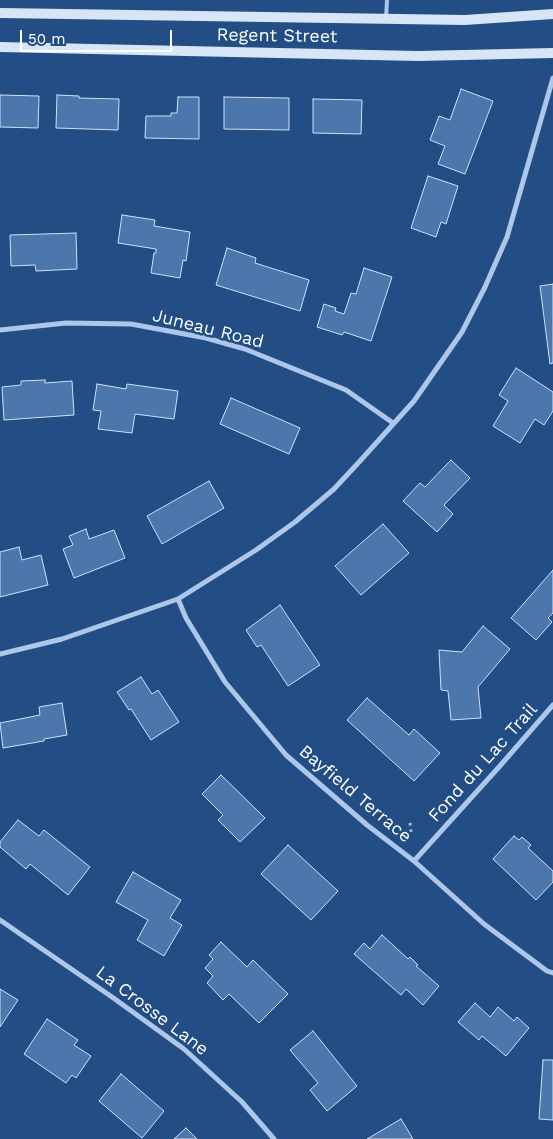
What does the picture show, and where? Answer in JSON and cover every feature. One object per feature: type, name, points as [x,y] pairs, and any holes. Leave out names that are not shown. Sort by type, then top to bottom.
[{"type":"street","name":"Regent Street","points":[[0,13],[465,20],[553,14]]},
{"type":"street","name":"Regent Street","points":[[0,47],[418,56],[553,53]]},
{"type":"street","points":[[0,654],[62,639],[178,599],[256,550],[295,522],[334,489],[414,400],[462,332],[485,287],[507,237],[553,78]]},
{"type":"street","name":"Juneau Road","points":[[0,330],[66,323],[131,324],[206,338],[245,349],[346,390],[393,423]]},
{"type":"street","name":"Bayfield Terrace","points":[[178,599],[186,618],[225,682],[286,755],[414,861],[484,924],[547,971],[553,973]]},
{"type":"street","name":"Fond du Lac Trail","points":[[414,861],[553,705]]},
{"type":"street","name":"La Crosse Lane","points":[[0,920],[184,1049],[242,1102],[274,1139]]},
{"type":"lane","points":[[386,18],[387,0]]},
{"type":"path","points":[[410,823],[411,832]]},
{"type":"building","points":[[461,89],[493,101],[465,174],[438,164],[445,146],[430,140],[439,116],[450,120]]},
{"type":"building","points":[[0,95],[39,96],[38,128],[0,127]]},
{"type":"building","points":[[57,95],[79,96],[79,98],[119,99],[118,130],[56,128]]},
{"type":"building","points":[[178,97],[199,97],[199,139],[145,138],[146,116],[171,116],[171,113],[177,113]]},
{"type":"building","points":[[224,97],[289,98],[289,130],[224,129]]},
{"type":"building","points":[[313,99],[362,100],[361,134],[313,133]]},
{"type":"building","points":[[428,176],[458,186],[446,224],[441,222],[436,237],[411,228]]},
{"type":"building","points":[[122,215],[155,220],[154,226],[190,232],[186,261],[183,260],[180,278],[151,273],[156,249],[118,243]]},
{"type":"building","points":[[76,233],[77,269],[36,271],[35,265],[11,266],[10,235]]},
{"type":"building","points":[[227,248],[256,258],[255,263],[309,280],[300,311],[216,285]]},
{"type":"building","points":[[364,268],[392,277],[371,341],[344,332],[342,335],[317,327],[324,304],[336,308],[335,311],[344,314],[351,293],[356,294]]},
{"type":"building","points":[[553,284],[553,363],[550,364],[540,286]]},
{"type":"building","points":[[516,368],[553,392],[553,411],[544,425],[535,419],[520,443],[493,426],[508,401],[499,395]]},
{"type":"building","points":[[45,380],[45,383],[72,381],[74,415],[4,420],[2,387],[21,385],[21,381]]},
{"type":"building","points":[[97,384],[126,389],[127,384],[178,391],[174,419],[135,414],[132,433],[98,429],[101,411],[93,410]]},
{"type":"building","points":[[231,398],[300,428],[289,454],[220,424]]},
{"type":"building","points":[[451,460],[470,478],[444,505],[453,514],[437,532],[403,501],[420,483],[425,487]]},
{"type":"building","points":[[209,481],[224,508],[162,544],[147,516]]},
{"type":"building","points":[[383,524],[409,553],[361,595],[335,566]]},
{"type":"building","points":[[86,529],[89,539],[114,530],[125,558],[74,578],[63,549],[73,545],[69,536]]},
{"type":"building","points":[[19,547],[22,560],[41,555],[48,585],[0,597],[0,552]]},
{"type":"building","points":[[553,570],[553,613],[548,618],[552,622],[536,640],[511,618]]},
{"type":"building","points":[[280,605],[320,665],[288,686],[261,645],[257,647],[246,630]]},
{"type":"building","points":[[483,626],[510,649],[478,687],[481,718],[451,720],[448,691],[441,690],[439,650],[462,652]]},
{"type":"building","points":[[141,677],[152,694],[158,690],[179,722],[151,740],[131,709],[129,710],[117,692]]},
{"type":"building","points":[[367,698],[409,735],[414,729],[440,753],[414,781],[347,720]]},
{"type":"building","points":[[62,703],[67,735],[3,748],[0,723],[40,715],[39,707]]},
{"type":"building","points":[[221,775],[265,818],[240,842],[218,820],[223,815],[202,794]]},
{"type":"building","points":[[18,820],[39,836],[44,830],[90,867],[68,895],[30,864],[26,869],[0,847],[0,842]]},
{"type":"building","points":[[514,836],[519,840],[522,837],[531,845],[528,848],[553,871],[553,882],[536,900],[493,859]]},
{"type":"building","points":[[288,845],[338,891],[311,920],[261,874]]},
{"type":"building","points":[[133,872],[181,900],[170,918],[182,925],[164,956],[137,940],[148,920],[116,902]]},
{"type":"building","points":[[382,935],[408,959],[410,957],[418,965],[416,966],[439,986],[423,1005],[406,989],[401,995],[354,954],[364,943],[370,949]]},
{"type":"building","points":[[221,942],[247,967],[253,960],[288,994],[259,1023],[229,994],[223,1000],[207,983],[213,976],[205,968],[213,959],[209,955]]},
{"type":"building","points":[[0,989],[18,1000],[0,1027]]},
{"type":"building","points":[[475,1003],[490,1017],[498,1007],[514,1021],[517,1017],[529,1028],[506,1056],[482,1036],[479,1040],[458,1022]]},
{"type":"building","points":[[47,1019],[78,1040],[74,1045],[91,1056],[76,1078],[72,1075],[66,1083],[24,1054]]},
{"type":"building","points":[[313,1031],[357,1086],[327,1111],[310,1090],[318,1083],[290,1050]]},
{"type":"building","points":[[543,1060],[553,1060],[553,1120],[539,1119]]},
{"type":"building","points":[[121,1074],[164,1111],[142,1138],[99,1101]]},
{"type":"building","points":[[401,1119],[413,1139],[367,1139]]},
{"type":"building","points":[[186,1128],[197,1139],[174,1139]]}]
